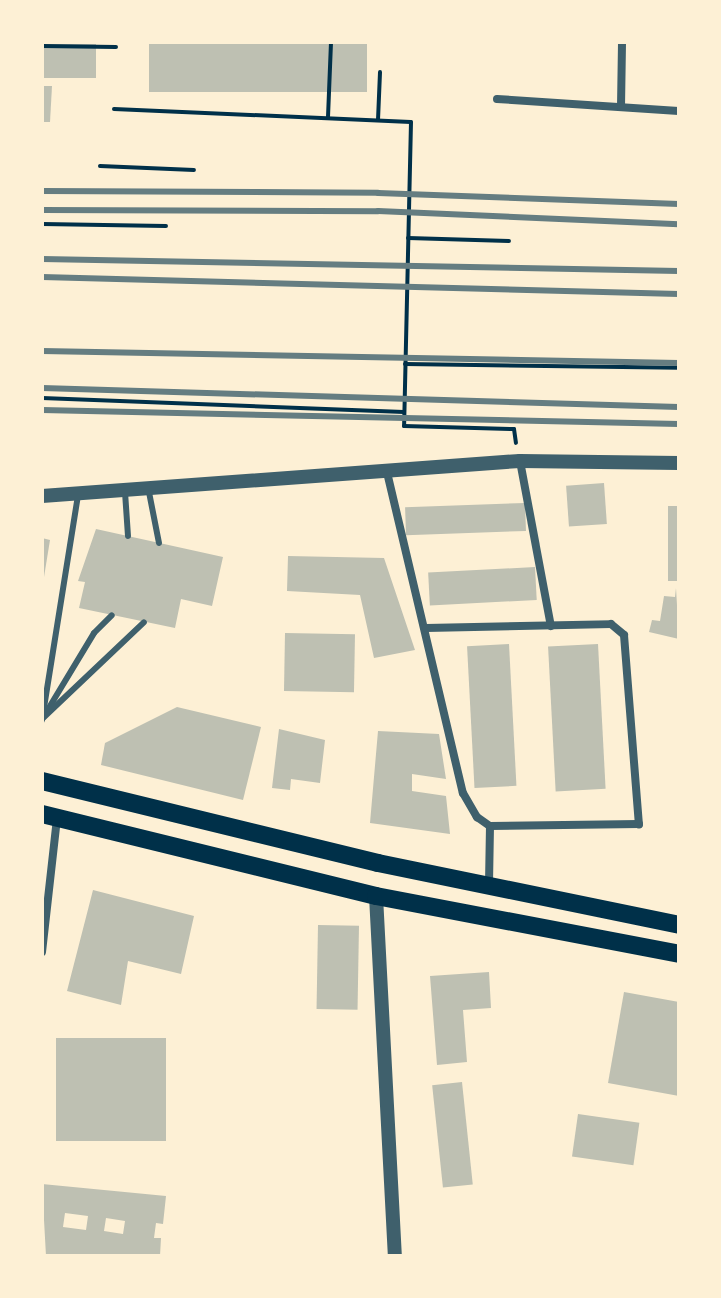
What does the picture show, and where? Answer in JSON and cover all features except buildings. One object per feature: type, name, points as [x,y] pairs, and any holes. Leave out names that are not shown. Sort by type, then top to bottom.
[{"type":"main road","points":[[42,781],[489,887],[679,925]]},
{"type":"main road","points":[[49,816],[376,896],[679,954]]},
{"type":"street","points":[[621,107],[622,42]]},
{"type":"street","points":[[497,99],[679,111]]},
{"type":"street","points":[[42,496],[124,487],[520,461],[679,463]]},
{"type":"street","points":[[520,461],[551,626]]},
{"type":"street","points":[[386,468],[463,793],[477,817],[490,826],[633,828],[642,818],[622,629],[611,624],[426,628]]},
{"type":"street","points":[[42,952],[49,816]]},
{"type":"street","points":[[489,887],[490,826]]},
{"type":"street","points":[[376,896],[395,1256]]},
{"type":"lane","points":[[148,486],[159,543]]},
{"type":"lane","points":[[124,487],[128,536]]},
{"type":"lane","points":[[42,719],[79,492]]},
{"type":"lane","points":[[42,719],[94,633],[112,615]]},
{"type":"lane","points":[[42,719],[144,622]]},
{"type":"path","points":[[328,117],[331,42]]},
{"type":"path","points":[[42,46],[116,47]]},
{"type":"path","points":[[378,120],[380,72]]},
{"type":"path","points":[[114,109],[411,122],[404,426],[514,429]]},
{"type":"path","points":[[100,166],[194,170]]},
{"type":"path","points":[[42,224],[166,226]]},
{"type":"path","points":[[408,238],[509,241]]},
{"type":"path","points":[[405,364],[679,368]]},
{"type":"path","points":[[42,398],[404,412]]},
{"type":"railway","points":[[42,191],[378,193],[679,204]]},
{"type":"railway","points":[[42,210],[378,211],[679,224]]},
{"type":"railway","points":[[42,259],[679,271]]},
{"type":"railway","points":[[42,277],[679,294]]},
{"type":"railway","points":[[42,351],[679,363]]},
{"type":"railway","points":[[42,388],[679,407]]},
{"type":"railway","points":[[42,410],[679,424]]}]
